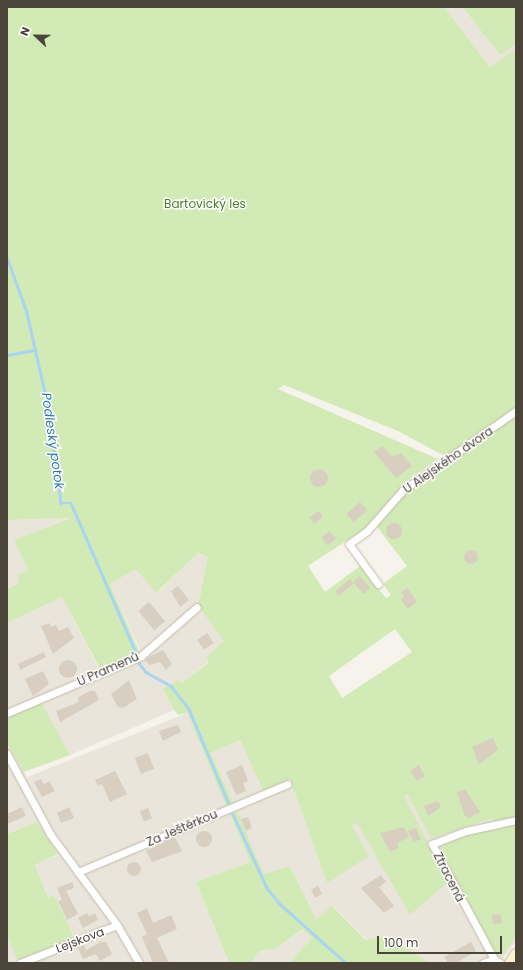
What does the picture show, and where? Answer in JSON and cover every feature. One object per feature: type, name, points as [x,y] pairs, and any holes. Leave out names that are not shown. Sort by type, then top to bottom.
[{"type":"main road","points":[[510,963],[516,954]]},
{"type":"street","name":"U Alejského dvora","points":[[378,584],[350,544],[367,531],[403,490],[516,411]]},
{"type":"street","name":"U Pramenů","points":[[7,713],[140,656],[197,607]]},
{"type":"street","points":[[7,754],[50,834],[117,925],[139,963]]},
{"type":"street","name":"Za Ještěrkou","points":[[78,872],[287,784]]},
{"type":"street","name":"Ztracená","points":[[497,961],[432,844],[466,830],[516,820]]},
{"type":"street","name":"Lejskova","points":[[20,963],[117,925]]},
{"type":"street","points":[[483,963],[497,961]]},
{"type":"shaded area","points":[[444,7],[516,7],[516,49],[490,67]]},
{"type":"shaded area","points":[[74,518],[15,540],[28,570],[17,575],[20,583],[7,589],[7,520]]},
{"type":"shaded area","points":[[198,553],[208,557],[198,606],[224,641],[206,657],[209,661],[182,683],[163,689],[174,710],[70,755],[41,701],[7,715],[7,623],[62,597],[99,669],[134,656],[140,650],[110,584],[136,569],[160,590]]},
{"type":"shaded area","points":[[516,679],[516,941],[499,963],[430,963],[387,936],[367,940],[333,906],[316,919],[290,866],[264,874],[236,811],[230,814],[250,862],[196,882],[229,963],[7,963],[7,935],[17,960],[54,895],[48,898],[35,865],[58,855],[37,822],[7,834],[7,743],[27,777],[187,713],[227,808],[234,805],[211,753],[240,740],[263,791],[290,779],[327,883],[352,826],[404,797]]},
{"type":"shaded area","points":[[304,929],[312,938],[289,963],[251,963],[259,951],[275,949]]},
{"type":"green space","name":"Bartovický les","points":[[7,7],[444,7],[490,67],[516,49],[516,937],[502,956],[492,951],[439,852],[447,840],[497,825],[493,818],[431,838],[407,794],[404,796],[448,882],[410,915],[357,823],[352,826],[369,856],[327,883],[290,779],[263,791],[240,740],[211,753],[234,805],[227,808],[187,713],[178,715],[163,689],[179,680],[182,683],[209,662],[206,657],[224,641],[198,606],[208,557],[198,553],[156,593],[136,569],[110,584],[140,653],[100,669],[62,597],[7,623],[7,589],[19,583],[17,575],[28,570],[14,540],[72,518],[7,520]],"holes":[[[284,385],[398,431],[452,460],[401,495],[377,527],[407,566],[383,584],[391,595],[386,598],[360,566],[325,592],[308,566],[369,526],[406,482],[438,459],[278,389]],[[395,629],[412,652],[342,698],[329,676]]]},
{"type":"green space","points":[[463,7],[516,7],[516,44],[500,55]]},
{"type":"green space","points":[[41,701],[70,755],[24,772],[7,743],[7,715]]},
{"type":"green space","points":[[237,811],[264,874],[290,866],[316,919],[332,906],[366,940],[387,936],[430,963],[289,963],[312,938],[303,929],[275,949],[259,951],[251,963],[229,963],[196,882],[250,862],[230,814]]},
{"type":"green space","points":[[37,822],[58,854],[35,865],[48,898],[54,895],[74,938],[17,960],[7,935],[7,834]]},
{"type":"building","points":[[382,446],[393,457],[401,453],[412,466],[396,478],[374,452]]},
{"type":"building","points":[[319,469],[325,472],[328,478],[325,484],[319,487],[313,484],[310,478],[313,472]]},
{"type":"building","points":[[360,502],[367,510],[354,522],[346,514]]},
{"type":"building","points":[[319,511],[323,517],[314,524],[309,517]]},
{"type":"building","points":[[394,523],[400,525],[402,531],[400,537],[394,539],[388,537],[386,531],[388,525]]},
{"type":"building","points":[[330,531],[336,539],[327,546],[321,538]]},
{"type":"building","points":[[471,550],[476,552],[478,557],[476,562],[471,564],[466,562],[464,557],[466,552]]},
{"type":"building","points":[[360,576],[370,588],[363,594],[353,582]]},
{"type":"building","points":[[350,579],[354,584],[339,596],[335,591]]},
{"type":"building","points":[[178,586],[189,600],[180,607],[171,591]]},
{"type":"building","points":[[407,588],[417,602],[407,609],[401,599],[404,596],[401,592]]},
{"type":"building","points":[[149,602],[165,621],[154,630],[138,611]]},
{"type":"building","points":[[49,623],[51,627],[56,625],[59,631],[68,627],[74,638],[53,654],[41,626]]},
{"type":"building","points":[[207,633],[214,643],[204,650],[197,640]]},
{"type":"building","points":[[163,650],[172,664],[166,670],[160,662],[149,665],[145,659]]},
{"type":"building","points":[[44,652],[46,657],[20,670],[18,664]]},
{"type":"building","points":[[68,660],[74,663],[77,669],[74,675],[68,678],[62,675],[59,669],[62,663]]},
{"type":"building","points":[[43,671],[49,684],[33,696],[25,679]]},
{"type":"building","points":[[129,680],[137,699],[123,708],[117,706],[111,694]]},
{"type":"building","points":[[90,691],[95,691],[99,700],[60,722],[56,711],[79,702],[78,697]]},
{"type":"building","points":[[178,725],[181,732],[163,741],[159,731]]},
{"type":"building","points":[[493,738],[498,750],[479,764],[472,747]]},
{"type":"building","points":[[148,753],[154,769],[141,774],[135,758]]},
{"type":"building","points":[[242,765],[248,781],[243,783],[246,791],[236,795],[226,772]]},
{"type":"building","points":[[419,765],[425,776],[417,781],[410,771]]},
{"type":"building","points":[[115,771],[127,794],[110,802],[102,784],[98,786],[95,780]]},
{"type":"building","points":[[41,779],[44,784],[49,781],[55,791],[42,797],[34,782]]},
{"type":"building","points":[[465,789],[480,812],[469,818],[465,816],[457,793]]},
{"type":"building","points":[[438,801],[441,807],[428,816],[424,806]]},
{"type":"building","points":[[22,807],[26,816],[7,824],[7,814]]},
{"type":"building","points":[[69,807],[74,818],[61,823],[57,813]]},
{"type":"building","points":[[148,808],[152,818],[144,822],[140,811]]},
{"type":"building","points":[[248,817],[252,828],[246,831],[241,819]]},
{"type":"building","points":[[404,827],[409,837],[397,843],[399,848],[390,852],[380,833]]},
{"type":"building","points":[[416,828],[421,839],[414,842],[408,831]]},
{"type":"building","points":[[204,831],[210,833],[212,839],[210,845],[204,847],[198,845],[196,839],[198,833]]},
{"type":"building","points":[[175,837],[182,851],[152,862],[146,851]]},
{"type":"building","points":[[131,862],[137,862],[141,866],[141,872],[137,876],[131,876],[127,872],[127,866]]},
{"type":"building","points":[[381,875],[386,882],[379,887],[394,906],[384,913],[361,888]]},
{"type":"building","points":[[72,882],[74,888],[66,891],[78,914],[67,920],[58,901],[62,900],[57,888]]},
{"type":"building","points":[[318,886],[322,894],[315,898],[311,890]]},
{"type":"building","points":[[147,908],[153,923],[171,915],[177,929],[157,938],[169,963],[153,963],[142,937],[147,934],[137,913]]},
{"type":"building","points":[[87,913],[89,916],[95,913],[98,920],[83,928],[78,918]]},
{"type":"building","points":[[501,914],[502,923],[493,924],[492,915]]},
{"type":"building","points":[[101,942],[106,942],[112,954],[100,961],[96,954],[83,959],[78,948],[84,945],[86,950]]},
{"type":"building","points":[[471,942],[476,951],[456,963],[448,963],[444,957]]},
{"type":"waterway","name":"Podleský potok","points":[[7,257],[27,313],[49,410],[61,503],[71,503],[137,655]]},
{"type":"waterway","points":[[7,355],[35,350]]},
{"type":"waterway","name":"Podleský potok","points":[[138,662],[146,672],[171,686],[189,709],[228,802]]},
{"type":"waterway","name":"Podleský potok","points":[[233,814],[267,888],[280,904],[346,963]]}]
